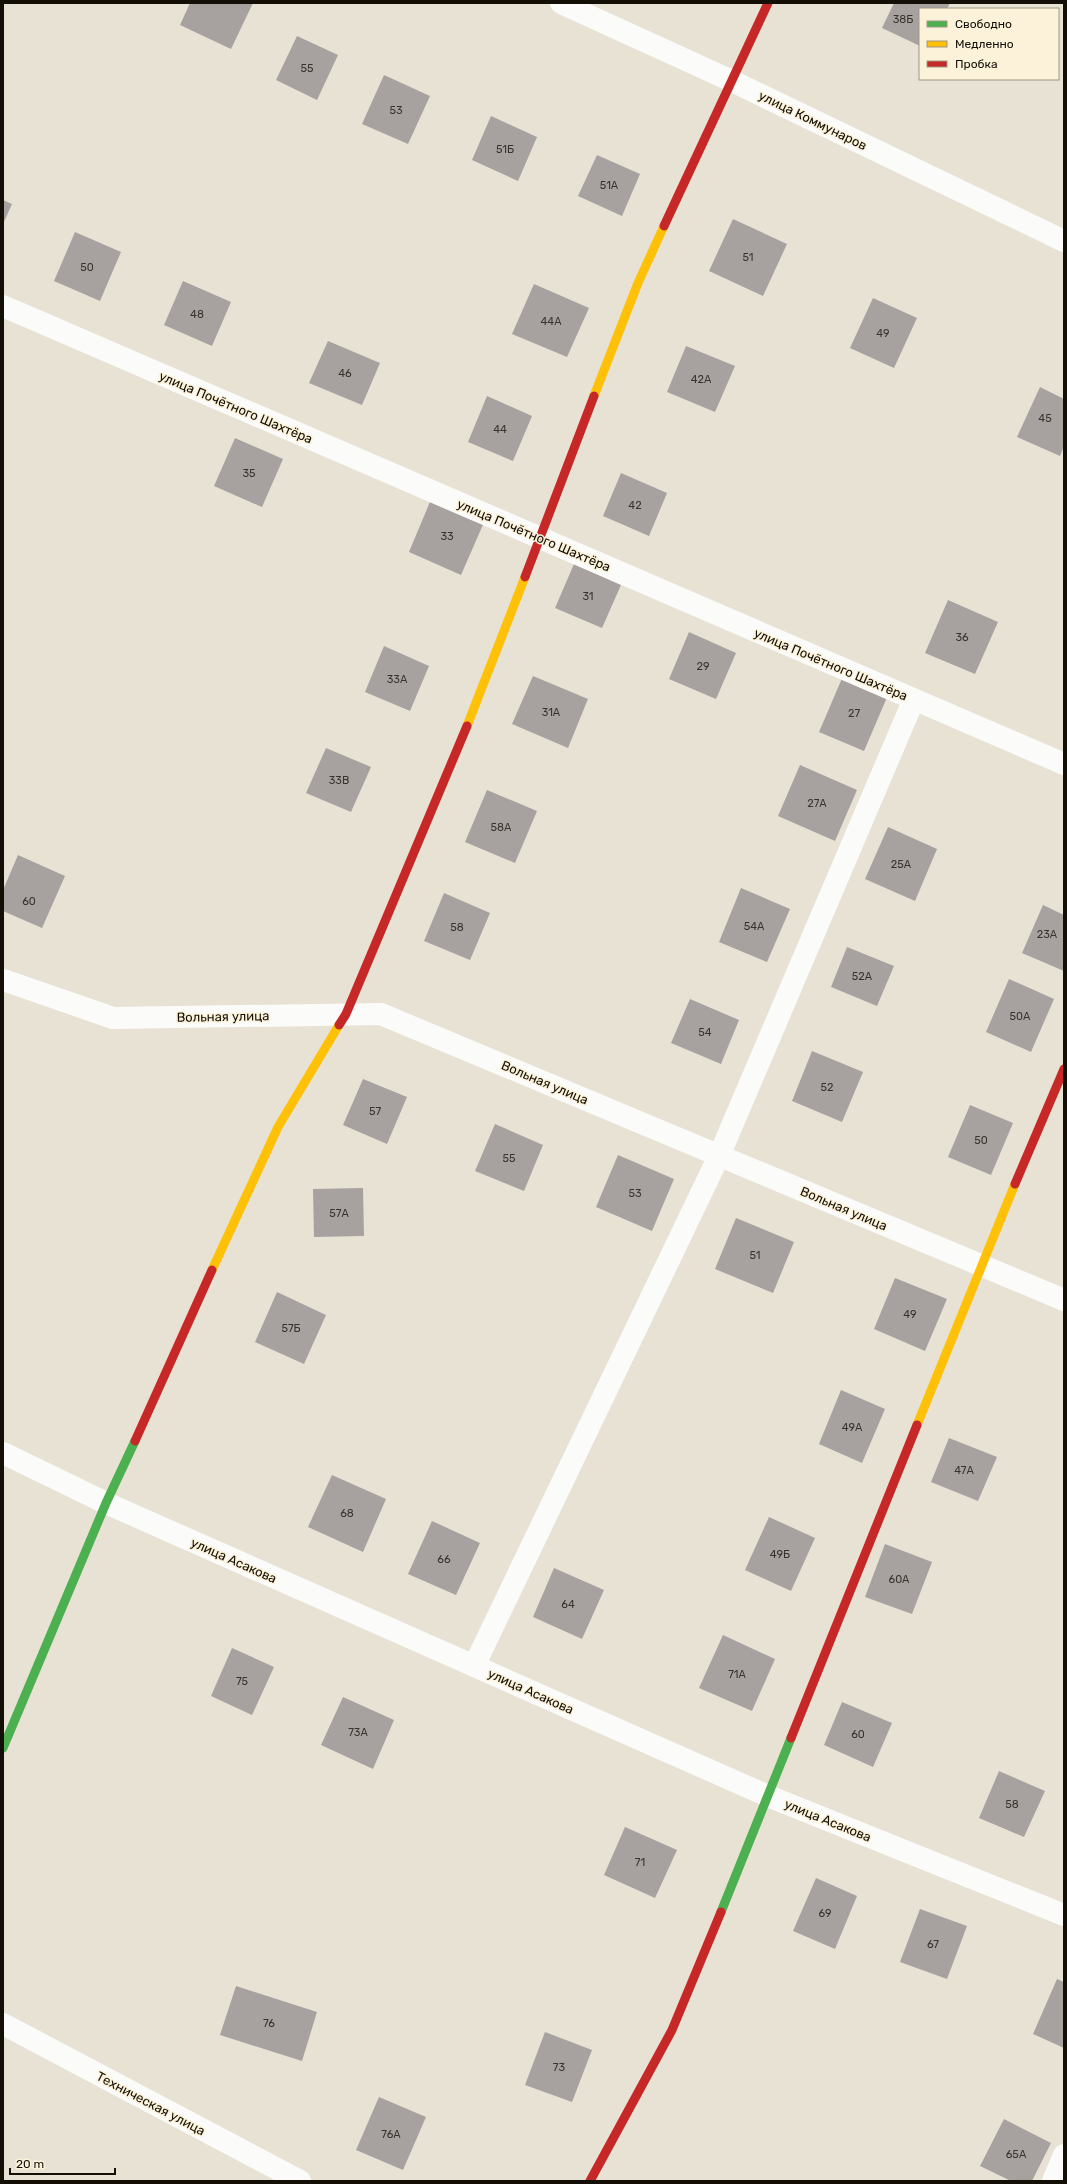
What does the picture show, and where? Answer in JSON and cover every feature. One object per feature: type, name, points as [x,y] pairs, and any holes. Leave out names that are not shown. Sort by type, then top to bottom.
[{"type":"street","name":"улица Коммунаров","points":[[561,3],[732,81],[1064,240]]},
{"type":"street","points":[[3,1748],[106,1503],[278,1127],[346,1014],[448,774],[538,537],[638,283],[768,3]]},
{"type":"street","name":"улица Почётного Шахтёра","points":[[3,306],[1064,764]]},
{"type":"street","points":[[474,1666],[719,1156],[914,700]]},
{"type":"street","name":"Вольная улица","points":[[3,980],[113,1018],[381,1014],[1064,1300]]},
{"type":"street","points":[[590,2181],[672,2030],[768,1796],[981,1265],[1064,1069]]},
{"type":"street","name":"улица Асакова","points":[[3,1454],[106,1503],[768,1796],[1064,1915]]},
{"type":"street","name":"Техническая улица","points":[[3,2024],[300,2181]]},
{"type":"street","points":[[1053,2181],[1064,2155]]},
{"type":"building","points":[[190,3],[253,3],[231,49],[180,25]]},
{"type":"building","points":[[894,3],[950,3],[948,8],[919,8],[919,46],[882,28]]},
{"type":"building","points":[[297,36],[338,55],[317,100],[276,80]]},
{"type":"building","points":[[384,75],[430,96],[408,144],[362,124]]},
{"type":"building","points":[[491,116],[537,137],[518,181],[472,160]]},
{"type":"building","points":[[597,155],[640,174],[622,216],[578,196]]},
{"type":"building","points":[[3,200],[12,204],[3,224]]},
{"type":"building","points":[[733,219],[787,244],[763,296],[709,271]]},
{"type":"building","points":[[75,232],[121,252],[100,301],[54,281]]},
{"type":"building","points":[[183,281],[231,302],[212,346],[164,325]]},
{"type":"building","points":[[534,284],[589,308],[567,357],[512,334]]},
{"type":"building","points":[[873,298],[917,318],[894,368],[850,348]]},
{"type":"building","points":[[328,341],[380,363],[362,405],[309,383]]},
{"type":"building","points":[[686,346],[735,366],[715,412],[667,392]]},
{"type":"building","points":[[1040,387],[1064,399],[1064,446],[1060,456],[1017,437]]},
{"type":"building","points":[[487,396],[532,416],[513,461],[468,442]]},
{"type":"building","points":[[235,438],[283,459],[262,507],[214,486]]},
{"type":"building","points":[[621,473],[667,493],[649,536],[603,516]]},
{"type":"building","points":[[432,497],[485,520],[461,575],[409,552]]},
{"type":"building","points":[[574,564],[621,585],[602,628],[555,608]]},
{"type":"building","points":[[948,600],[998,622],[975,674],[925,653]]},
{"type":"building","points":[[689,632],[736,653],[716,699],[669,679]]},
{"type":"building","points":[[384,646],[429,666],[410,711],[365,692]]},
{"type":"building","points":[[533,676],[588,699],[568,748],[512,724]]},
{"type":"building","points":[[843,676],[888,695],[864,751],[819,732]]},
{"type":"building","points":[[326,748],[371,767],[351,812],[306,793]]},
{"type":"building","points":[[800,765],[857,790],[835,841],[778,816]]},
{"type":"building","points":[[487,790],[537,811],[515,863],[465,842]]},
{"type":"building","points":[[888,827],[937,849],[915,901],[865,879]]},
{"type":"building","points":[[18,855],[65,876],[42,928],[3,911],[3,890]]},
{"type":"building","points":[[741,888],[790,909],[767,962],[719,942]]},
{"type":"building","points":[[444,893],[490,913],[470,960],[424,941]]},
{"type":"building","points":[[1043,905],[1064,915],[1064,971],[1022,953]]},
{"type":"building","points":[[847,947],[894,966],[877,1006],[831,987]]},
{"type":"building","points":[[1009,979],[1054,999],[1031,1052],[986,1032]]},
{"type":"building","points":[[690,999],[739,1020],[721,1064],[671,1043]]},
{"type":"building","points":[[812,1051],[863,1072],[842,1122],[792,1101]]},
{"type":"building","points":[[363,1079],[407,1097],[387,1144],[343,1125]]},
{"type":"building","points":[[970,1105],[1013,1123],[991,1175],[948,1157]]},
{"type":"building","points":[[495,1124],[543,1145],[524,1191],[475,1171]]},
{"type":"building","points":[[618,1155],[674,1179],[652,1231],[596,1207]]},
{"type":"building","points":[[363,1188],[364,1236],[314,1237],[313,1189]]},
{"type":"building","points":[[736,1218],[794,1242],[773,1293],[715,1269]]},
{"type":"building","points":[[895,1278],[947,1299],[925,1351],[874,1329]]},
{"type":"building","points":[[277,1292],[326,1315],[304,1364],[255,1342]]},
{"type":"building","points":[[841,1390],[885,1409],[862,1463],[819,1444]]},
{"type":"building","points":[[949,1438],[997,1457],[978,1501],[931,1482]]},
{"type":"building","points":[[332,1475],[386,1499],[363,1552],[308,1527]]},
{"type":"building","points":[[769,1517],[815,1538],[791,1591],[745,1570]]},
{"type":"building","points":[[432,1521],[480,1543],[456,1595],[408,1574]]},
{"type":"building","points":[[885,1544],[932,1562],[912,1614],[865,1597]]},
{"type":"building","points":[[554,1568],[604,1590],[582,1639],[533,1617]]},
{"type":"building","points":[[723,1635],[775,1659],[752,1711],[699,1688]]},
{"type":"building","points":[[232,1648],[274,1667],[252,1715],[211,1696]]},
{"type":"building","points":[[343,1697],[394,1720],[373,1769],[321,1745]]},
{"type":"building","points":[[842,1702],[892,1723],[873,1767],[824,1745]]},
{"type":"building","points":[[999,1771],[1045,1791],[1024,1837],[979,1818]]},
{"type":"building","points":[[625,1827],[677,1850],[655,1898],[604,1875]]},
{"type":"building","points":[[816,1878],[857,1896],[835,1949],[793,1931]]},
{"type":"building","points":[[920,1909],[967,1926],[947,1979],[900,1962]]},
{"type":"building","points":[[1057,1979],[1064,1982],[1064,2048],[1033,2034]]},
{"type":"building","points":[[236,1986],[317,2012],[302,2061],[220,2035]]},
{"type":"building","points":[[545,2032],[592,2050],[572,2102],[525,2085]]},
{"type":"building","points":[[379,2097],[426,2117],[403,2170],[356,2150]]},
{"type":"building","points":[[1004,2119],[1051,2143],[1032,2181],[1011,2181],[980,2166]]},
{"type":"traffic: fast","points":[[3,1748],[106,1503],[135,1441]]},
{"type":"traffic: fast","points":[[721,1912],[791,1738]]},
{"type":"traffic: slow","points":[[594,396],[638,283],[664,226]]},
{"type":"traffic: slow","points":[[467,726],[525,577]]},
{"type":"traffic: slow","points":[[212,1270],[278,1127],[339,1025]]},
{"type":"traffic: slow","points":[[917,1425],[1015,1184]]},
{"type":"traffic: jam","points":[[664,226],[768,3]]},
{"type":"traffic: jam","points":[[525,577],[594,396]]},
{"type":"traffic: jam","points":[[339,1025],[346,1014],[467,726]]},
{"type":"traffic: jam","points":[[1015,1184],[1064,1069]]},
{"type":"traffic: jam","points":[[135,1441],[212,1270]]},
{"type":"traffic: jam","points":[[791,1738],[917,1425]]},
{"type":"traffic: jam","points":[[590,2181],[672,2030],[721,1912]]}]
